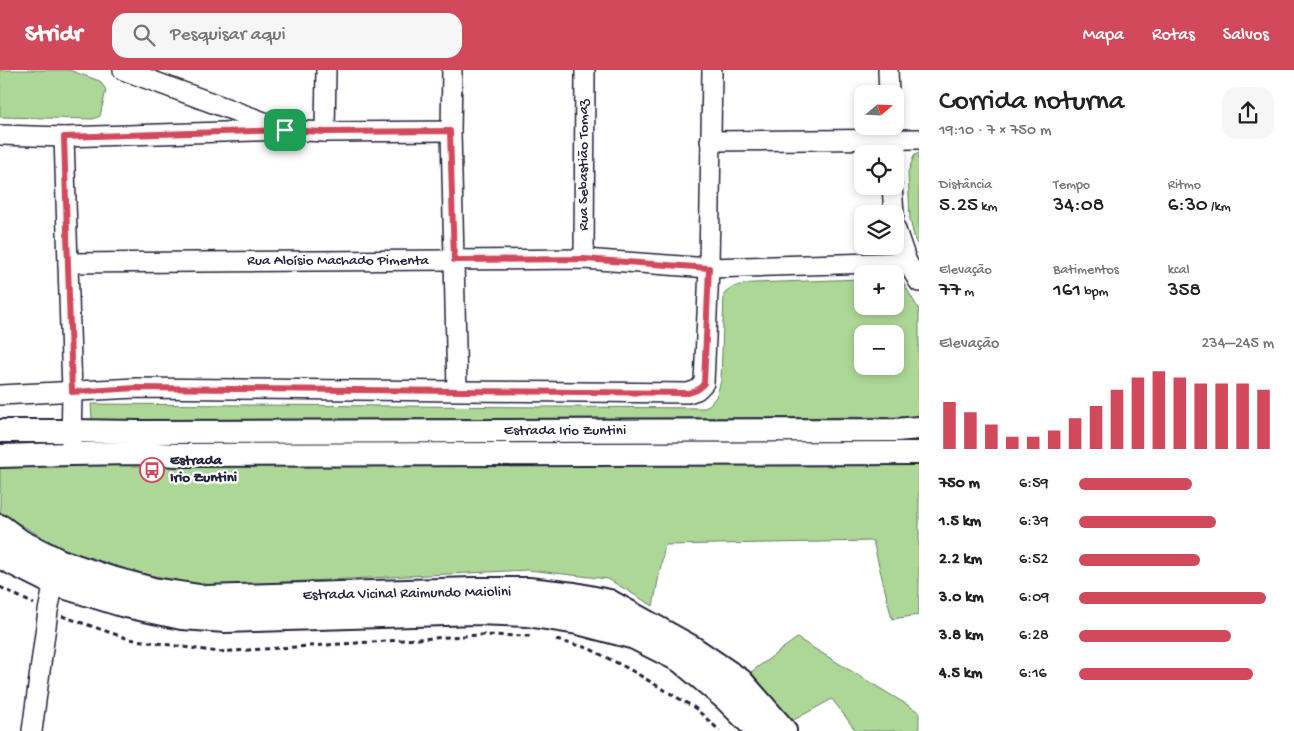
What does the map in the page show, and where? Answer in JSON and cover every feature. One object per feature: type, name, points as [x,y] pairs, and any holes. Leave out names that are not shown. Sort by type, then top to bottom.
[{"type":"main road","name":"Estrada Vicinal Raimundo Maiolini","points":[[0,528],[20,543],[58,562],[108,579],[153,591],[206,599],[519,591],[574,596],[609,603],[690,648],[740,682],[783,731]]},
{"type":"main road","name":"Estrada Vicinal Raimundo Maiolini","points":[[0,555],[54,582],[122,603],[182,616],[226,619],[476,611],[527,613],[578,621],[635,636],[681,659],[726,697],[760,731]]},
{"type":"street","points":[[124,70],[285,130]]},
{"type":"street","points":[[325,132],[326,70]]},
{"type":"street","points":[[452,70],[450,131],[457,390]]},
{"type":"street","name":"Rua Sebastião Tomaz","points":[[584,259],[585,70]]},
{"type":"street","points":[[0,395],[136,388],[688,393],[697,390],[704,383],[709,268],[712,70]]},
{"type":"street","points":[[888,70],[889,85]]},
{"type":"street","points":[[0,135],[64,137],[285,130],[325,132],[450,131]]},
{"type":"street","points":[[64,137],[72,392],[70,454]]},
{"type":"street","points":[[710,141],[919,139]]},
{"type":"street","points":[[904,253],[919,282]]},
{"type":"street","name":"Rua Aloísio Machado Pimenta","points":[[68,263],[584,259],[709,268],[907,262]]},
{"type":"street","name":"Estrada Irio Zuntini","points":[[0,431],[896,430],[919,428]]},
{"type":"street","name":"Estrada Irio Zuntini","points":[[0,456],[70,454],[919,454]]},
{"type":"street","points":[[32,731],[48,611],[54,582]]},
{"type":"path","points":[[0,587],[48,611],[129,639],[218,652],[479,634],[533,636]]},
{"type":"path","points":[[551,639],[588,648],[629,669],[695,708],[720,731]]},
{"type":"green space","points":[[0,70],[69,70],[100,81],[106,90],[100,116],[93,119],[0,117]]},
{"type":"green space","points":[[918,153],[919,248],[910,220],[908,172],[914,156]]},
{"type":"green space","points":[[854,279],[854,315],[904,315],[904,284],[919,310],[919,417],[92,420],[91,404],[705,408],[716,397],[721,381],[724,294],[731,289],[749,283]]},
{"type":"green space","points":[[919,463],[919,615],[892,619],[873,541],[665,545],[653,606],[608,579],[528,570],[208,586],[138,573],[70,553],[0,511],[0,464]]},
{"type":"green space","points":[[797,638],[919,712],[919,731],[856,731],[832,699],[792,721],[751,672]]},
{"type":"place","name":"Estrada Irio Zuntini","points":[[152,470]]},
{"type":"route","points":[[285,130],[325,132],[450,131],[454,260],[584,259],[709,268],[704,383],[701,388],[688,393],[136,388],[72,392],[64,137],[285,130]]}]
